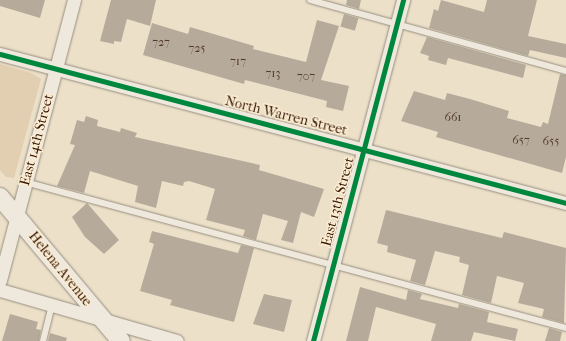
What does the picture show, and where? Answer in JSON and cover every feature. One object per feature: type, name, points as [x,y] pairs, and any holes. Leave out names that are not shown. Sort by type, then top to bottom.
[{"type":"main road","name":"Helena Avenue","points":[[0,197],[121,341]]},
{"type":"street","name":"East 14th Street","points":[[0,280],[74,0]]},
{"type":"street","name":"East 13th Street","points":[[313,341],[366,148],[402,0]]},
{"type":"street","name":"North Warren Street","points":[[0,54],[366,148],[566,203]]},
{"type":"street","points":[[0,290],[103,321],[177,341]]},
{"type":"lane","points":[[310,0],[566,71]]},
{"type":"lane","points":[[25,182],[566,328]]},
{"type":"lane","points":[[43,341],[52,306]]},
{"type":"shaded area","points":[[0,64],[31,73],[41,79],[14,178],[6,177],[0,170]]},
{"type":"building","points":[[0,0],[45,0],[40,18],[0,6]]},
{"type":"building","points":[[111,0],[156,0],[150,26],[127,19],[121,42],[114,41],[114,44],[100,41]]},
{"type":"building","points":[[347,0],[361,0],[359,9],[346,5]]},
{"type":"building","points":[[441,0],[484,12],[487,0],[537,0],[528,36],[566,44],[566,58],[530,50],[528,56],[429,28],[434,9],[438,11]]},
{"type":"building","points":[[344,14],[358,18],[355,31],[340,26]]},
{"type":"building","points":[[317,20],[339,26],[321,80],[349,86],[343,111],[326,107],[327,101],[245,80],[244,84],[143,55],[152,23],[188,34],[190,27],[254,46],[253,49],[306,62]]},
{"type":"building","points":[[427,37],[526,65],[523,78],[448,58],[446,65],[428,60],[429,56],[420,53]]},
{"type":"building","points":[[560,74],[566,75],[566,157],[562,173],[436,137],[438,132],[401,121],[414,91],[445,100],[447,93],[470,99],[509,111],[507,118],[541,127],[543,122],[548,124]]},
{"type":"building","points":[[86,116],[98,120],[97,126],[120,132],[121,128],[137,133],[135,137],[260,165],[259,170],[324,189],[314,217],[301,212],[293,243],[281,240],[288,221],[263,214],[256,240],[243,236],[245,230],[206,220],[215,189],[189,181],[184,182],[183,186],[162,181],[156,208],[135,202],[138,186],[90,171],[84,193],[57,186],[75,145],[70,144],[77,120],[84,122]]},
{"type":"building","points":[[87,203],[119,240],[104,254],[85,237],[72,217]]},
{"type":"building","points":[[386,210],[502,238],[504,232],[566,248],[564,323],[542,317],[544,309],[518,303],[524,283],[497,276],[491,303],[462,295],[469,265],[459,262],[460,257],[435,251],[425,285],[410,281],[416,260],[387,252],[388,246],[377,243]]},
{"type":"building","points":[[152,231],[238,253],[241,245],[254,248],[234,322],[170,305],[172,300],[140,291],[154,244],[149,242]]},
{"type":"building","points":[[360,287],[406,300],[408,290],[422,294],[420,299],[458,308],[459,304],[489,312],[487,322],[518,329],[515,341],[474,332],[471,341],[431,341],[436,324],[376,307],[368,341],[346,341]]},
{"type":"building","points":[[264,294],[292,300],[284,332],[253,324]]},
{"type":"building","points":[[10,314],[38,322],[36,329],[41,330],[39,341],[2,341]]},
{"type":"building","points":[[549,328],[562,332],[560,341],[545,341]]},
{"type":"building","points":[[50,333],[67,338],[66,341],[48,341]]},
{"type":"cycle path","points":[[313,341],[403,0]]},
{"type":"cycle path","points":[[0,54],[566,203]]}]
